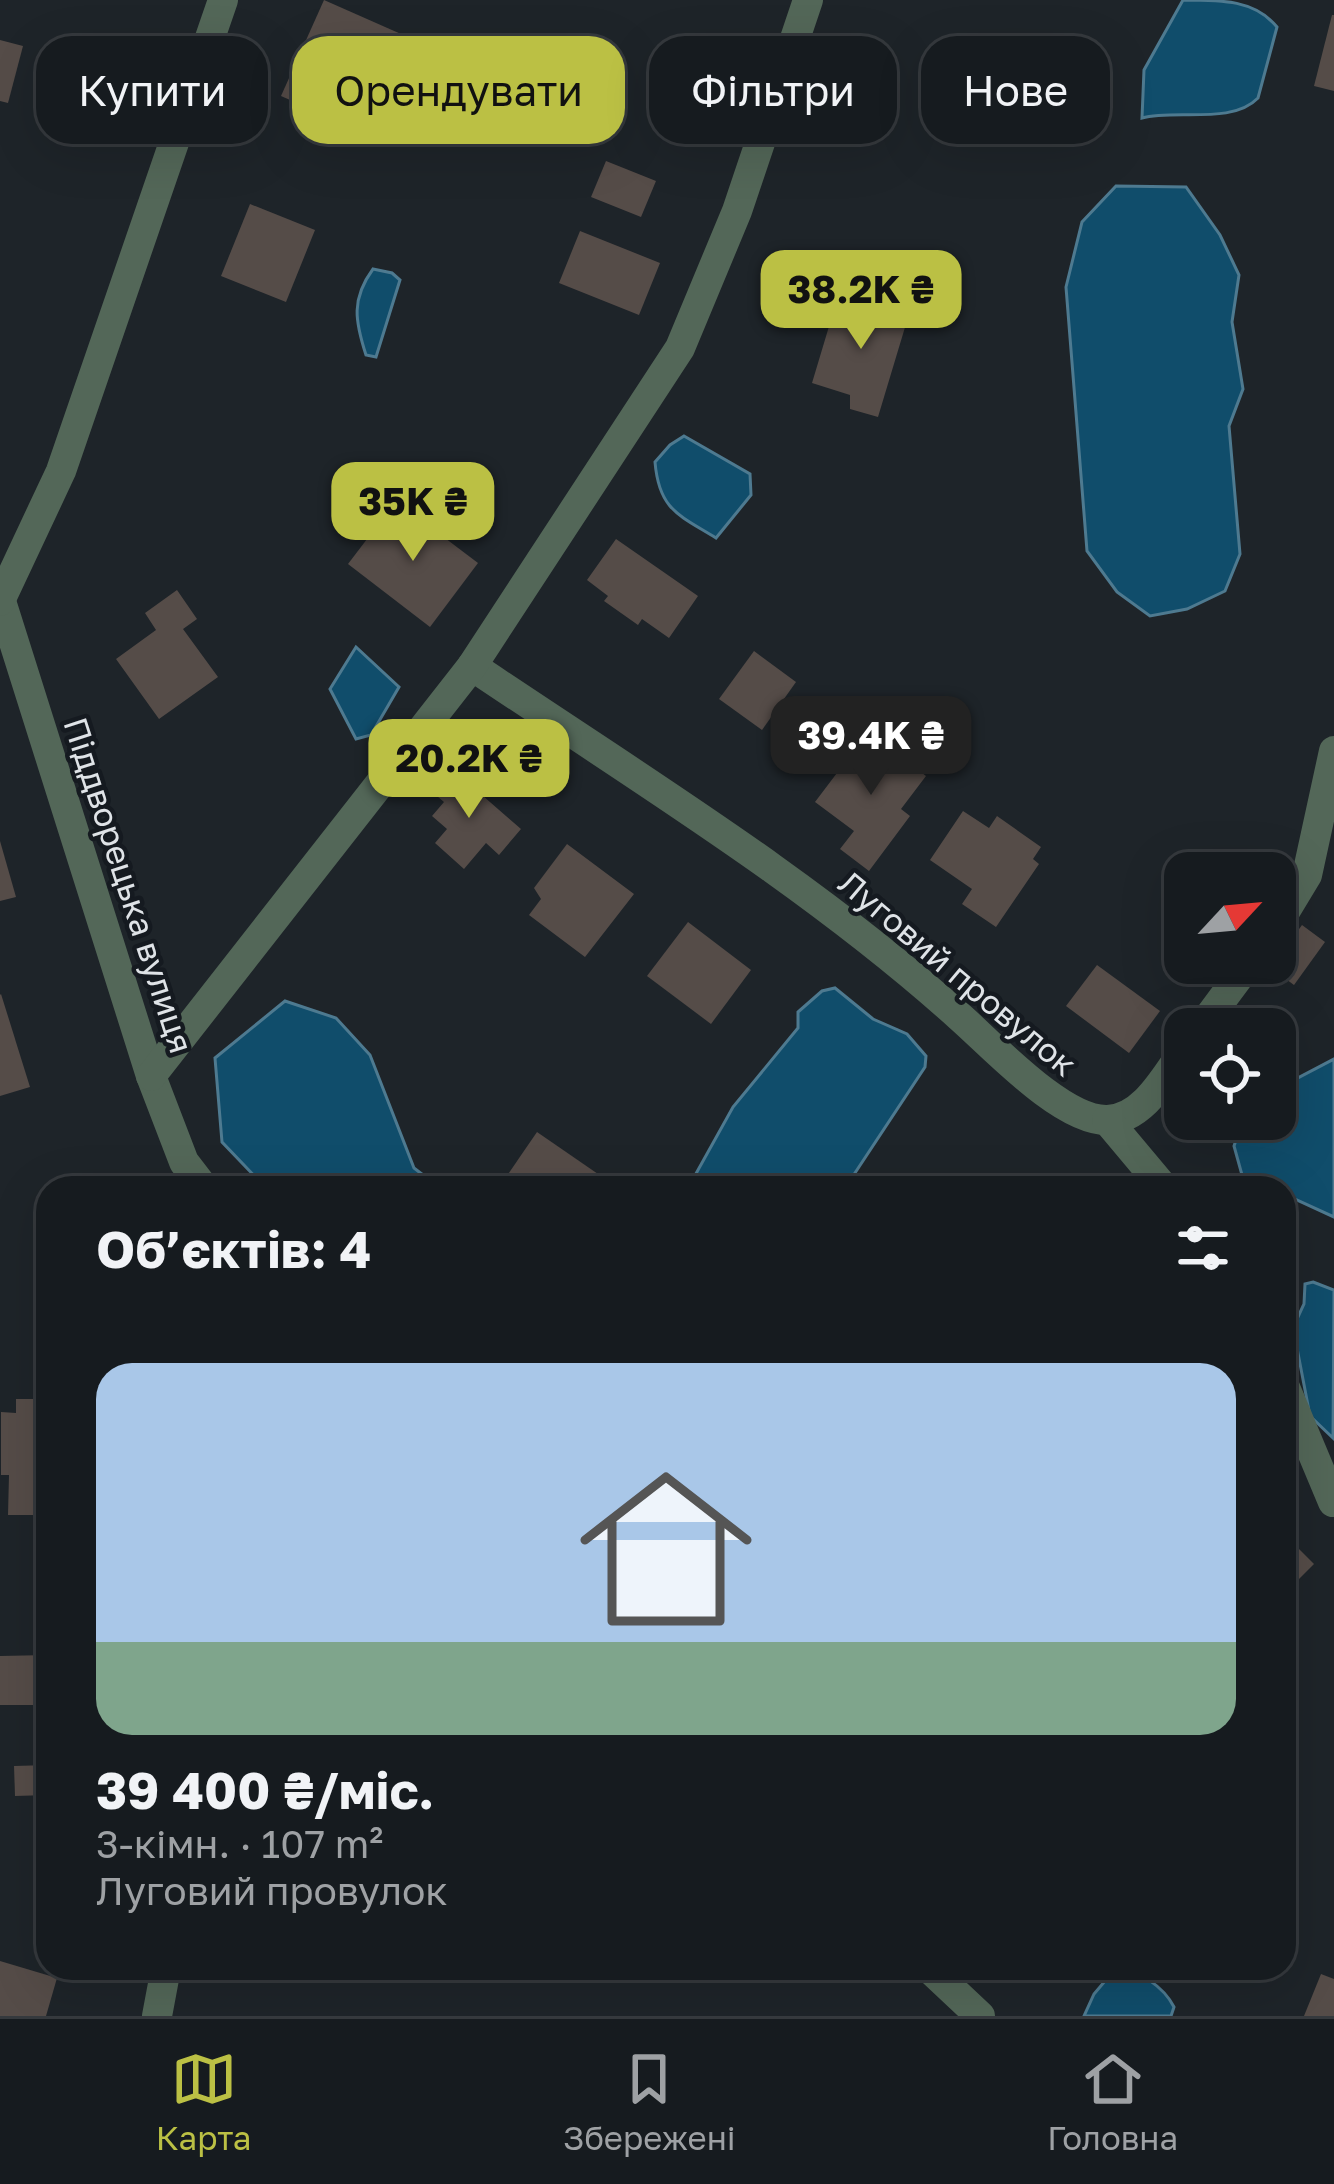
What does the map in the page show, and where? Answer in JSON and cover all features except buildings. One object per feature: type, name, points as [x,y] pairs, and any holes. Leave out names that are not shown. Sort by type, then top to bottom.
[{"type":"street","points":[[0,600],[62,471],[223,0]]},
{"type":"street","points":[[151,1076],[472,666],[680,348],[737,211],[808,0]]},
{"type":"street","name":"Піддворецька вулиця","points":[[0,600],[151,1076],[184,1162],[195,1176]]},
{"type":"street","name":"Луговий провулок","points":[[472,666],[765,863],[908,970],[1059,1105],[1107,1120],[1154,1176]]},
{"type":"street","points":[[1296,893],[1307,875],[1334,751]]},
{"type":"street","points":[[1107,1120],[1143,1105],[1164,1077]]},
{"type":"street","points":[[1296,1414],[1333,1502]]},
{"type":"street","points":[[157,2016],[164,1980]]},
{"type":"street","points":[[942,1980],[980,2016]]},
{"type":"water","points":[[1183,0],[1248,7],[1277,27],[1258,98],[1219,114],[1142,118],[1144,70]]},
{"type":"water","points":[[1116,186],[1186,187],[1220,235],[1239,275],[1232,322],[1243,389],[1229,426],[1240,554],[1225,591],[1187,609],[1150,616],[1117,592],[1087,551],[1066,287],[1082,222]]},
{"type":"water","points":[[373,269],[400,280],[376,357],[366,355],[357,310]]},
{"type":"water","points":[[684,436],[750,474],[751,495],[716,538],[673,509],[661,491],[655,462]]},
{"type":"water","points":[[356,647],[399,687],[371,735],[356,739],[330,689]]},
{"type":"water","points":[[835,988],[873,1019],[907,1034],[926,1056],[925,1067],[853,1176],[695,1176],[733,1107],[798,1028],[798,1012],[822,991]]},
{"type":"water","points":[[285,1001],[336,1018],[370,1055],[414,1168],[424,1176],[255,1176],[222,1142],[215,1058]]},
{"type":"water","points":[[1334,1059],[1334,1217],[1296,1200],[1296,1176],[1242,1175],[1236,1140],[1296,1140],[1296,1079]]},
{"type":"water","points":[[1305,1284],[1334,1290],[1333,1438],[1310,1416],[1297,1348]]},
{"type":"water","points":[[1106,1980],[1147,1980],[1174,2007],[1171,2016],[1084,2016]]}]
